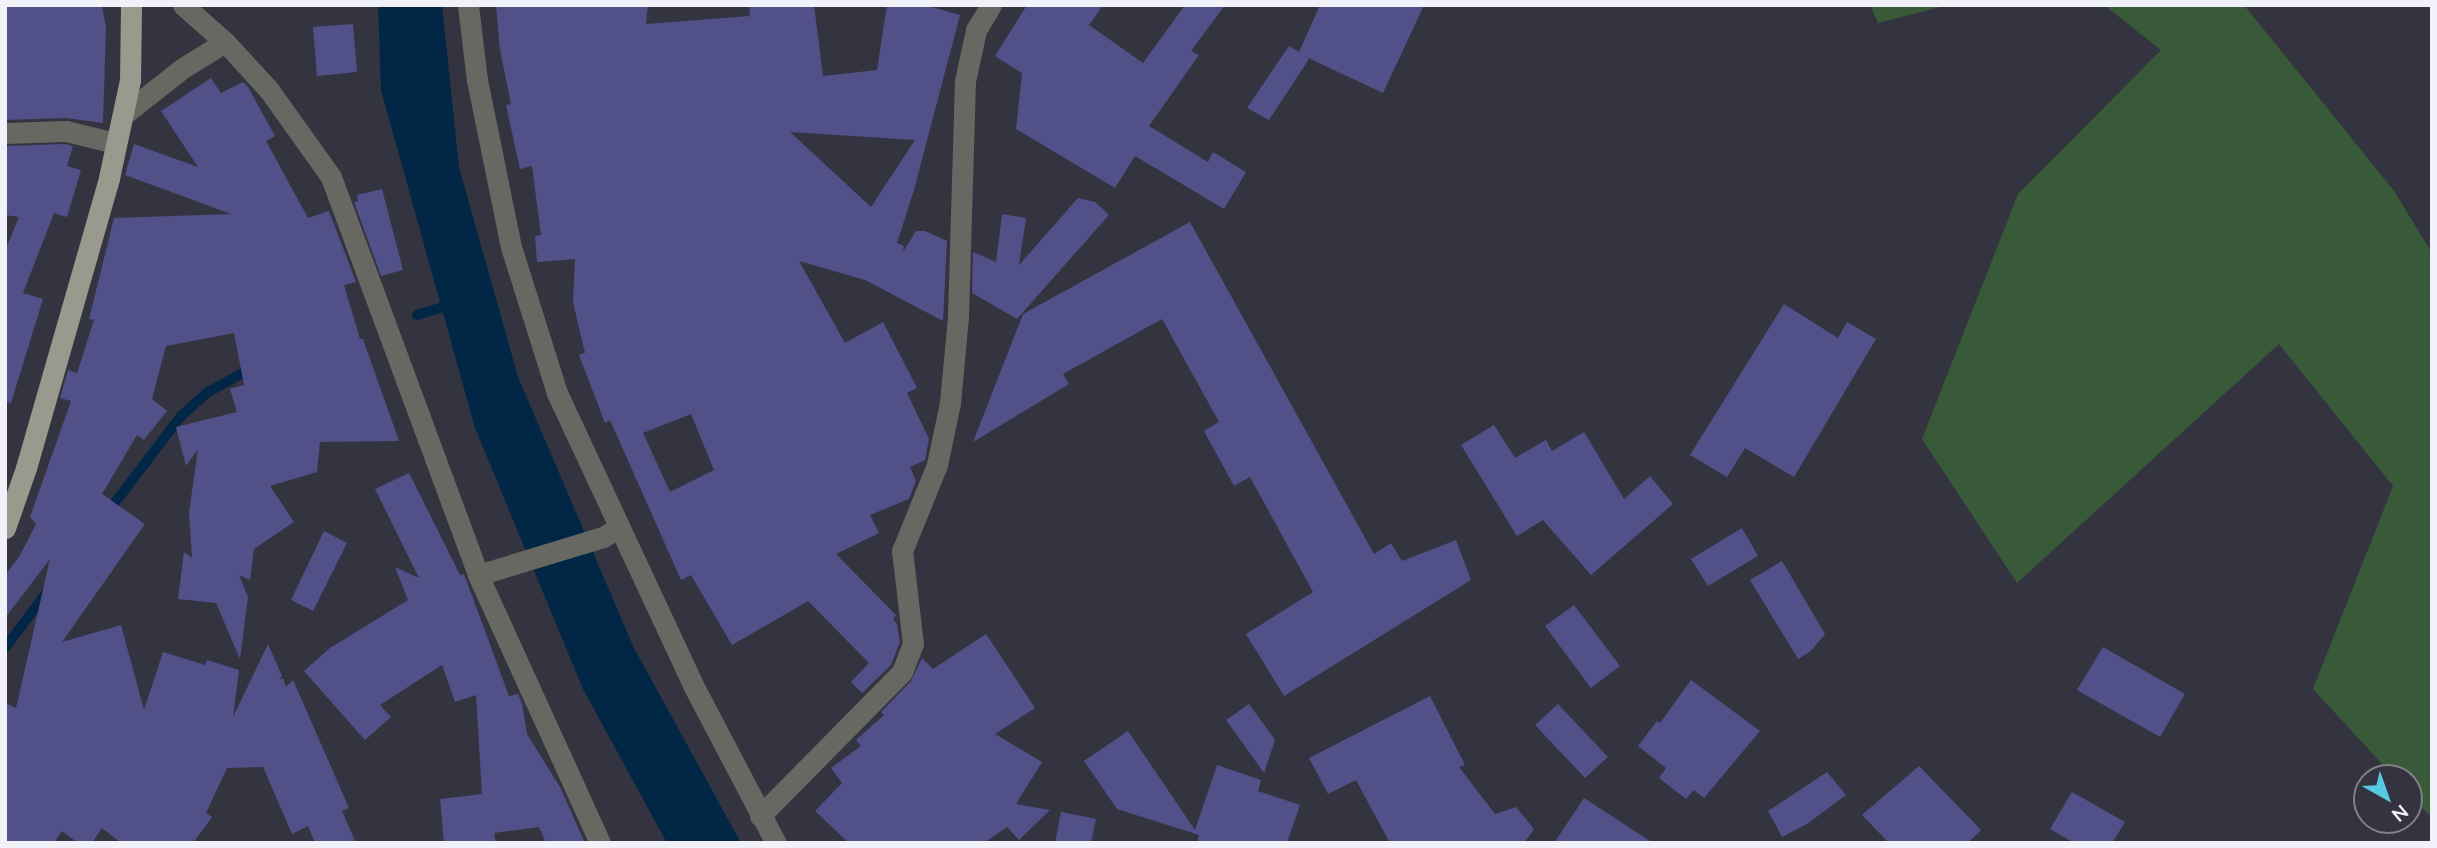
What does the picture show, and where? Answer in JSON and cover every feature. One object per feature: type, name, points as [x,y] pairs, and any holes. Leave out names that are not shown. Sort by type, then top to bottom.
[{"type":"main road","points":[[5,528],[19,489],[106,191],[130,80],[131,5]]},
{"type":"street","points":[[183,5],[225,42],[269,90],[331,177],[478,575],[600,843]]},
{"type":"street","points":[[468,5],[477,80],[511,247],[557,393],[611,533],[776,843]]},
{"type":"street","points":[[760,816],[902,672],[913,644],[902,551],[937,466],[950,403],[958,316],[965,81],[976,30],[991,5]]},
{"type":"street","points":[[123,115],[183,68],[225,42]]},
{"type":"street","points":[[5,133],[66,131],[115,143]]},
{"type":"street","points":[[478,575],[611,533]]},
{"type":"green space","points":[[1870,5],[1948,5],[1878,23]]},
{"type":"green space","points":[[2104,5],[2244,5],[2394,191],[2432,253],[2432,804],[2429,815],[2423,809],[2423,764],[2382,764],[2313,689],[2393,486],[2279,344],[2017,583],[1922,439],[2018,194],[2161,50]]},
{"type":"water","points":[[378,5],[442,5],[459,167],[518,377],[634,648],[741,843],[667,843],[583,689],[475,428],[381,90]]},
{"type":"building","points":[[5,5],[102,5],[106,28],[103,123],[66,118],[5,120]]},
{"type":"building","points":[[496,5],[648,5],[646,24],[750,16],[749,5],[814,5],[823,76],[877,70],[887,5],[924,5],[960,15],[914,190],[897,243],[904,246],[903,252],[916,231],[925,231],[947,241],[943,321],[865,280],[799,261],[845,343],[883,322],[917,388],[907,393],[929,439],[925,460],[910,467],[916,481],[909,499],[870,515],[879,533],[836,554],[896,615],[893,619],[897,624],[900,642],[891,665],[862,693],[851,682],[869,663],[808,601],[732,645],[691,575],[681,580],[610,420],[605,423],[579,355],[585,353],[573,302],[575,259],[537,262],[535,236],[541,235],[532,166],[520,169],[506,105],[511,104],[500,50]],"holes":[[[790,132],[915,140],[871,207]],[[691,414],[714,470],[670,492],[643,433]]]},
{"type":"building","points":[[1027,5],[1103,5],[1089,25],[1143,63],[1185,5],[1225,5],[1191,51],[1199,55],[1149,126],[1208,162],[1213,152],[1246,172],[1224,209],[1135,156],[1115,188],[1016,129],[1022,73],[995,56]]},
{"type":"building","points":[[1320,5],[1424,5],[1383,93],[1304,56],[1309,59],[1269,120],[1247,108],[1289,46],[1299,52]]},
{"type":"building","points":[[353,24],[357,72],[317,76],[313,27]]},
{"type":"building","points":[[211,78],[221,93],[243,82],[248,87],[275,136],[266,141],[308,218],[329,211],[356,282],[344,285],[360,339],[363,339],[399,441],[320,442],[317,472],[270,486],[294,522],[254,549],[250,580],[239,575],[248,597],[240,659],[216,603],[178,599],[184,552],[192,558],[189,513],[198,449],[186,466],[176,427],[237,412],[230,389],[244,385],[234,333],[166,346],[152,399],[167,411],[144,440],[137,435],[102,494],[145,524],[62,642],[121,625],[144,710],[163,652],[205,665],[207,660],[239,670],[233,717],[268,644],[282,676],[279,680],[283,678],[286,687],[293,680],[349,808],[342,811],[356,843],[315,843],[308,826],[292,834],[263,767],[227,768],[206,813],[212,817],[193,843],[121,843],[102,828],[92,843],[78,843],[62,831],[54,843],[5,843],[5,703],[16,708],[50,559],[5,618],[5,575],[19,557],[36,524],[30,517],[71,401],[60,398],[68,370],[77,373],[94,320],[89,319],[114,218],[231,214],[125,175],[134,144],[198,167],[161,111]]},
{"type":"building","points":[[5,146],[73,146],[67,166],[81,170],[67,217],[54,213],[23,293],[43,299],[11,403],[5,402],[5,251],[19,217],[5,215]]},
{"type":"building","points":[[382,189],[403,270],[381,276],[354,202],[358,201],[357,195]]},
{"type":"building","points":[[1078,198],[1095,202],[1109,215],[1017,319],[972,293],[973,252],[996,262],[1002,214],[1026,218],[1019,265]]},
{"type":"building","points":[[1190,222],[1374,554],[1391,543],[1402,561],[1456,540],[1471,580],[1284,696],[1246,634],[1313,592],[1250,477],[1234,486],[1204,431],[1219,422],[1162,319],[1063,374],[1069,384],[973,442],[1023,314]]},
{"type":"building","points":[[1784,304],[1838,338],[1847,322],[1876,339],[1794,477],[1745,448],[1727,477],[1690,455]]},
{"type":"building","points":[[1494,425],[1515,458],[1546,440],[1552,451],[1584,432],[1624,499],[1650,476],[1673,504],[1591,575],[1543,520],[1517,536],[1461,445]]},
{"type":"building","points":[[409,473],[460,575],[464,574],[509,696],[518,694],[527,734],[560,787],[585,843],[546,843],[539,827],[494,833],[496,843],[444,843],[440,799],[482,794],[476,695],[455,702],[442,665],[380,705],[391,717],[365,740],[304,671],[330,648],[408,600],[395,567],[419,578],[375,489]]},
{"type":"building","points":[[1742,528],[1758,556],[1708,586],[1691,559]]},
{"type":"building","points":[[324,531],[347,543],[313,611],[291,600]]},
{"type":"building","points":[[1782,561],[1825,634],[1811,651],[1798,659],[1750,580]]},
{"type":"building","points":[[1574,605],[1620,666],[1591,688],[1545,626]]},
{"type":"building","points":[[986,634],[1035,708],[995,734],[1042,762],[1016,804],[1050,810],[1019,840],[1007,827],[984,843],[849,843],[815,811],[842,783],[831,768],[861,746],[856,740],[884,715],[881,712],[911,681],[922,658],[933,669]]},
{"type":"building","points":[[2103,647],[2185,694],[2160,737],[2077,690]]},
{"type":"building","points":[[1691,680],[1760,731],[1704,798],[1694,790],[1686,799],[1659,778],[1666,768],[1638,746],[1657,721],[1660,723]]},
{"type":"building","points":[[1430,696],[1465,765],[1459,767],[1495,814],[1516,807],[1534,829],[1524,843],[1390,843],[1356,780],[1328,794],[1309,758]]},
{"type":"building","points":[[1249,704],[1275,740],[1264,773],[1226,720]]},
{"type":"building","points":[[1558,704],[1608,757],[1585,778],[1535,725]]},
{"type":"building","points":[[1128,731],[1195,830],[1217,765],[1261,780],[1258,791],[1300,805],[1287,843],[1197,843],[1199,835],[1117,809],[1084,761]]},
{"type":"building","points":[[1919,766],[1981,830],[1968,843],[1889,843],[1862,815]]},
{"type":"building","points":[[1827,772],[1846,795],[1807,824],[1782,837],[1768,811]]},
{"type":"building","points":[[2072,792],[2125,822],[2112,843],[2074,843],[2050,829]]},
{"type":"building","points":[[1584,798],[1653,843],[1554,843]]},
{"type":"building","points":[[1061,812],[1096,819],[1091,843],[1055,843]]},
{"type":"waterway","points":[[417,315],[453,304]]},
{"type":"waterway","points":[[107,513],[181,416],[208,392],[252,368]]},
{"type":"waterway","points":[[5,648],[47,592]]}]
